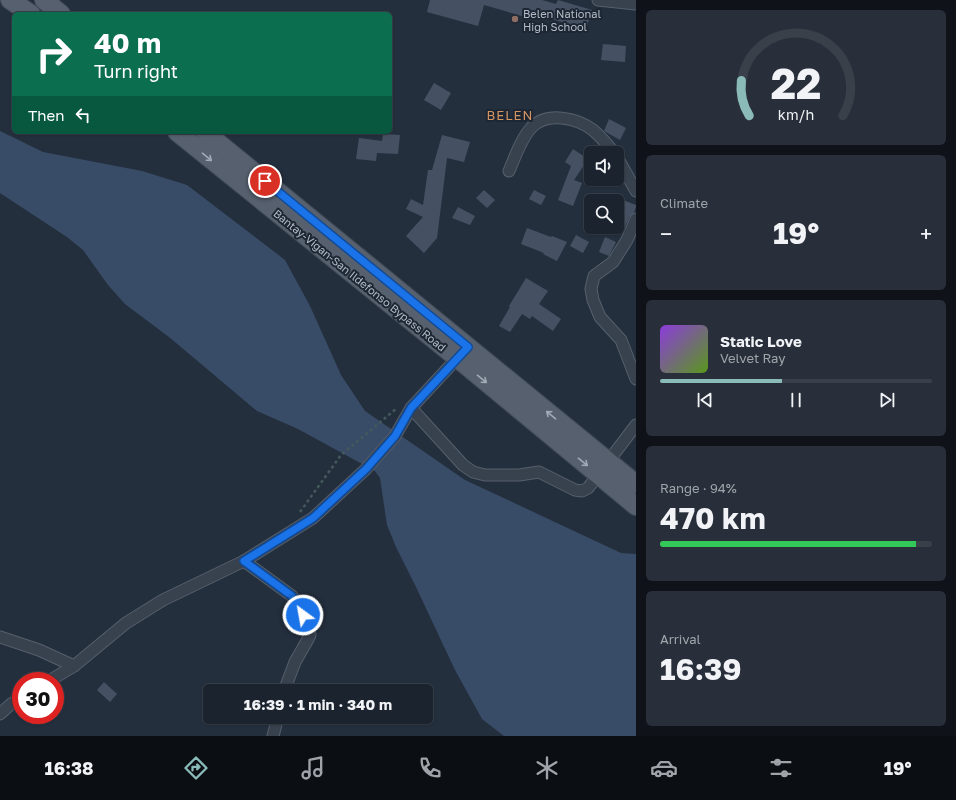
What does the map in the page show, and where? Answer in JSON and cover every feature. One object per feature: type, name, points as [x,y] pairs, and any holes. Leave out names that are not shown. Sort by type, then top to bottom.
[{"type":"main road","points":[[10,0],[28,12]]},
{"type":"main road","points":[[44,0],[59,12]]},
{"type":"main road","name":"Bantay-Vigan-San Ildefonso Bypass Road","points":[[180,134],[462,353],[603,468],[636,506]]},
{"type":"main road","name":"Bantay-Vigan-San Ildefonso Bypass Road","points":[[207,134],[462,353]]},
{"type":"main road","name":"Bantay-Vigan-San Ildefonso Bypass Road","points":[[603,468],[636,484]]},
{"type":"street","points":[[598,0],[636,4]]},
{"type":"street","points":[[509,171],[526,134],[539,122],[548,118],[561,118],[576,121],[592,130],[608,146]]},
{"type":"street","points":[[624,170],[636,191]]},
{"type":"street","points":[[636,219],[627,240],[613,262],[594,276],[591,289],[593,300],[600,317],[621,340],[636,378]]},
{"type":"street","points":[[64,672],[74,666],[126,623],[163,600],[244,561],[313,518],[366,469],[395,436],[411,408],[462,353]]},
{"type":"street","points":[[411,408],[463,465],[473,472],[485,475],[519,475],[539,472],[575,490],[582,491],[588,488],[636,425]]},
{"type":"street","points":[[244,561],[292,596],[309,629],[310,635],[308,641],[295,662],[287,684]]},
{"type":"street","points":[[0,637],[39,650],[74,666]]},
{"type":"street","points":[[0,714],[12,703]]},
{"type":"street","points":[[273,736],[276,724]]},
{"type":"path","points":[[296,516],[341,455],[383,419]]},
{"type":"water","points":[[0,131],[43,152],[142,171],[187,185],[285,260],[310,306],[341,375],[365,411],[465,480],[621,553],[636,554],[636,736],[504,736],[482,719],[455,670],[396,547],[387,525],[380,478],[375,471],[298,429],[257,411],[169,337],[125,304],[108,285],[83,250],[67,237],[0,193]]},
{"type":"building","points":[[430,0],[542,0],[556,4],[558,0],[592,10],[586,29],[548,18],[548,20],[526,14],[525,17],[484,5],[478,26],[427,12]]},
{"type":"building","points":[[603,44],[626,46],[625,62],[601,60]]},
{"type":"building","points":[[434,83],[451,93],[441,110],[424,100]]},
{"type":"building","points":[[609,119],[626,128],[620,140],[604,131]]},
{"type":"building","points":[[383,134],[400,135],[398,154],[377,153],[376,161],[356,159],[359,138],[382,141]]},
{"type":"building","points":[[442,135],[470,142],[464,162],[447,158],[437,238],[424,253],[406,236],[423,217],[406,209],[411,199],[423,205],[428,170],[432,170]]},
{"type":"building","points":[[573,149],[584,156],[584,165],[574,180],[582,183],[573,206],[558,200],[571,166],[565,162]]},
{"type":"building","points":[[484,190],[495,200],[487,208],[476,198]]},
{"type":"building","points":[[534,190],[546,196],[541,205],[529,199]]},
{"type":"building","points":[[624,200],[636,205],[634,213],[630,216],[624,229]]},
{"type":"building","points":[[458,207],[475,216],[470,225],[452,218]]},
{"type":"building","points":[[527,228],[567,242],[557,261],[543,254],[544,253],[521,244]]},
{"type":"building","points":[[576,235],[589,242],[583,253],[570,246]]},
{"type":"building","points":[[605,237],[616,242],[609,256],[599,252]]},
{"type":"building","points":[[526,278],[548,291],[539,304],[561,319],[553,331],[532,316],[530,319],[522,314],[510,332],[499,326]]},
{"type":"building","points":[[104,682],[117,694],[110,702],[97,690]]},
{"type":"place","name":"Belen National High School","points":[[515,19]]},
{"type":"district","name":"BELEN","points":[[510,115]]},
{"type":"route","points":[[265,181],[468,347],[411,408],[395,436],[366,469],[313,518],[244,561],[292,596],[303,615]]}]
